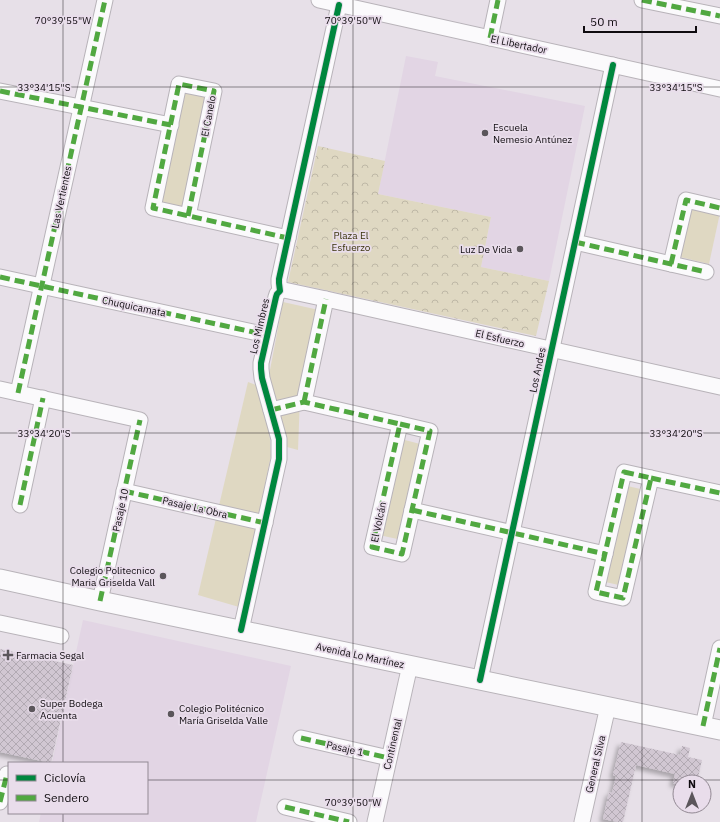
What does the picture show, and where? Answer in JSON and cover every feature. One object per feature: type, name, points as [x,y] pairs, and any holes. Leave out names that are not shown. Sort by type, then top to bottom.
[{"type":"main road","name":"Avenida Lo Martínez","points":[[0,579],[712,728]]},
{"type":"street","name":"Las Vertientes","points":[[18,393],[104,0]]},
{"type":"street","name":"El Libertador","points":[[319,0],[720,89]]},
{"type":"street","points":[[490,38],[498,0]]},
{"type":"street","points":[[643,0],[720,16]]},
{"type":"street","name":"Los Mimbres","points":[[241,630],[277,469],[280,449],[279,439],[262,378],[261,369],[276,297],[280,291],[278,283],[339,5]]},
{"type":"street","name":"Los Andes","points":[[480,680],[613,65]]},
{"type":"street","name":"El Canelo","points":[[188,216],[214,91],[179,84],[153,208],[188,216],[288,238]]},
{"type":"street","points":[[0,91],[171,125]]},
{"type":"street","points":[[672,264],[686,200],[720,208]]},
{"type":"street","points":[[575,242],[706,272]]},
{"type":"street","name":"Chuquicamata","points":[[0,277],[267,335]]},
{"type":"street","name":"El Esfuerzo","points":[[280,291],[284,290],[326,299],[720,387]]},
{"type":"street","points":[[304,402],[326,299]]},
{"type":"street","points":[[0,389],[43,398],[20,505]]},
{"type":"street","name":"Pasaje 10","points":[[43,398],[140,420],[100,601]]},
{"type":"street","name":"El Volcán","points":[[271,410],[304,402],[400,424],[430,431],[402,554],[372,547],[400,424]]},
{"type":"street","points":[[651,478],[624,598],[596,592],[624,472],[720,493]]},
{"type":"street","name":"Pasaje La Obra","points":[[124,491],[265,523]]},
{"type":"street","points":[[412,510],[605,554]]},
{"type":"street","points":[[0,623],[61,636]]},
{"type":"street","points":[[712,728],[720,648]]},
{"type":"street","name":"Continental","points":[[375,822],[410,665]]},
{"type":"street","name":"General Silva","points":[[582,822],[608,706]]},
{"type":"street","name":"Pasaje 1","points":[[302,738],[389,758]]},
{"type":"street","points":[[0,802],[7,774]]},
{"type":"street","points":[[285,807],[349,822]]},
{"type":"shaded area","name":"Escuela Nemesio Antúnez","points":[[406,56],[438,62],[435,76],[585,106],[549,281],[481,267],[491,217],[378,194]]},
{"type":"shaded area","name":"Colegio Politécnico María Griselda Valle","points":[[83,620],[291,666],[256,822],[39,822],[41,814],[148,814],[148,762],[52,762]]},
{"type":"green space","points":[[179,84],[214,91],[188,216],[153,208]]},
{"type":"green space","name":"Plaza El Esfuerzo","points":[[318,146],[385,161],[378,194],[491,217],[481,267],[549,281],[536,336],[288,282]]},
{"type":"green space","points":[[688,206],[720,213],[709,264],[676,256]]},
{"type":"green space","points":[[283,302],[319,310],[300,397],[298,450],[287,447],[285,434],[269,375]]},
{"type":"green space","points":[[248,382],[256,385],[262,394],[268,411],[271,456],[239,607],[198,595]]},
{"type":"green space","points":[[401,439],[424,445],[402,540],[379,535]]},
{"type":"green space","points":[[623,485],[645,490],[623,586],[601,581]]},
{"type":"building","name":"Super Bodega Acuenta","points":[[0,649],[73,665],[51,762],[0,752]]},
{"type":"building","points":[[621,742],[680,755],[682,746],[690,748],[688,757],[702,760],[699,774],[675,774],[636,765],[623,822],[603,819],[609,792],[612,793],[616,776],[613,775]]},
{"type":"marked path","points":[[18,393],[105,0]]},
{"type":"marked path","points":[[490,38],[498,0]]},
{"type":"marked path","points":[[642,0],[720,16]]},
{"type":"marked path","points":[[188,216],[214,91],[179,84],[153,208],[288,238]]},
{"type":"marked path","points":[[0,91],[171,125]]},
{"type":"marked path","points":[[671,264],[686,200],[720,208]]},
{"type":"marked path","points":[[575,242],[706,272]]},
{"type":"marked path","points":[[0,277],[267,335]]},
{"type":"marked path","points":[[304,402],[326,299]]},
{"type":"marked path","points":[[20,505],[43,398]]},
{"type":"marked path","points":[[271,410],[304,402],[400,424]]},
{"type":"marked path","points":[[100,601],[140,420]]},
{"type":"marked path","points":[[400,424],[430,431],[402,554],[372,547],[400,424]]},
{"type":"marked path","points":[[624,472],[651,478],[623,598],[596,592],[624,472]]},
{"type":"marked path","points":[[651,478],[720,493]]},
{"type":"marked path","points":[[124,491],[265,523]]},
{"type":"marked path","points":[[412,510],[605,554]]},
{"type":"marked path","points":[[703,726],[720,648]]},
{"type":"marked path","points":[[301,738],[389,758]]},
{"type":"marked path","points":[[0,802],[7,774]]},
{"type":"marked path","points":[[285,807],[349,822]]},
{"type":"cycle path","points":[[241,630],[279,459],[279,439],[262,378],[261,363],[276,297],[280,291],[279,279],[339,5]]},
{"type":"cycle path","points":[[480,680],[613,65]]},
{"type":"place","name":"Escuela Nemesio Antúnez","points":[[485,133]]},
{"type":"place","name":"Luz De Vida","points":[[520,249]]},
{"type":"place","name":"Colegio Politecnico Maria Griselda Vall","points":[[163,576]]},
{"type":"place","name":"Farmacia Segal","points":[[8,655]]},
{"type":"place","name":"Super Bodega Acuenta","points":[[32,709]]},
{"type":"place","name":"Colegio Politécnico María Griselda Valle","points":[[171,714]]}]
